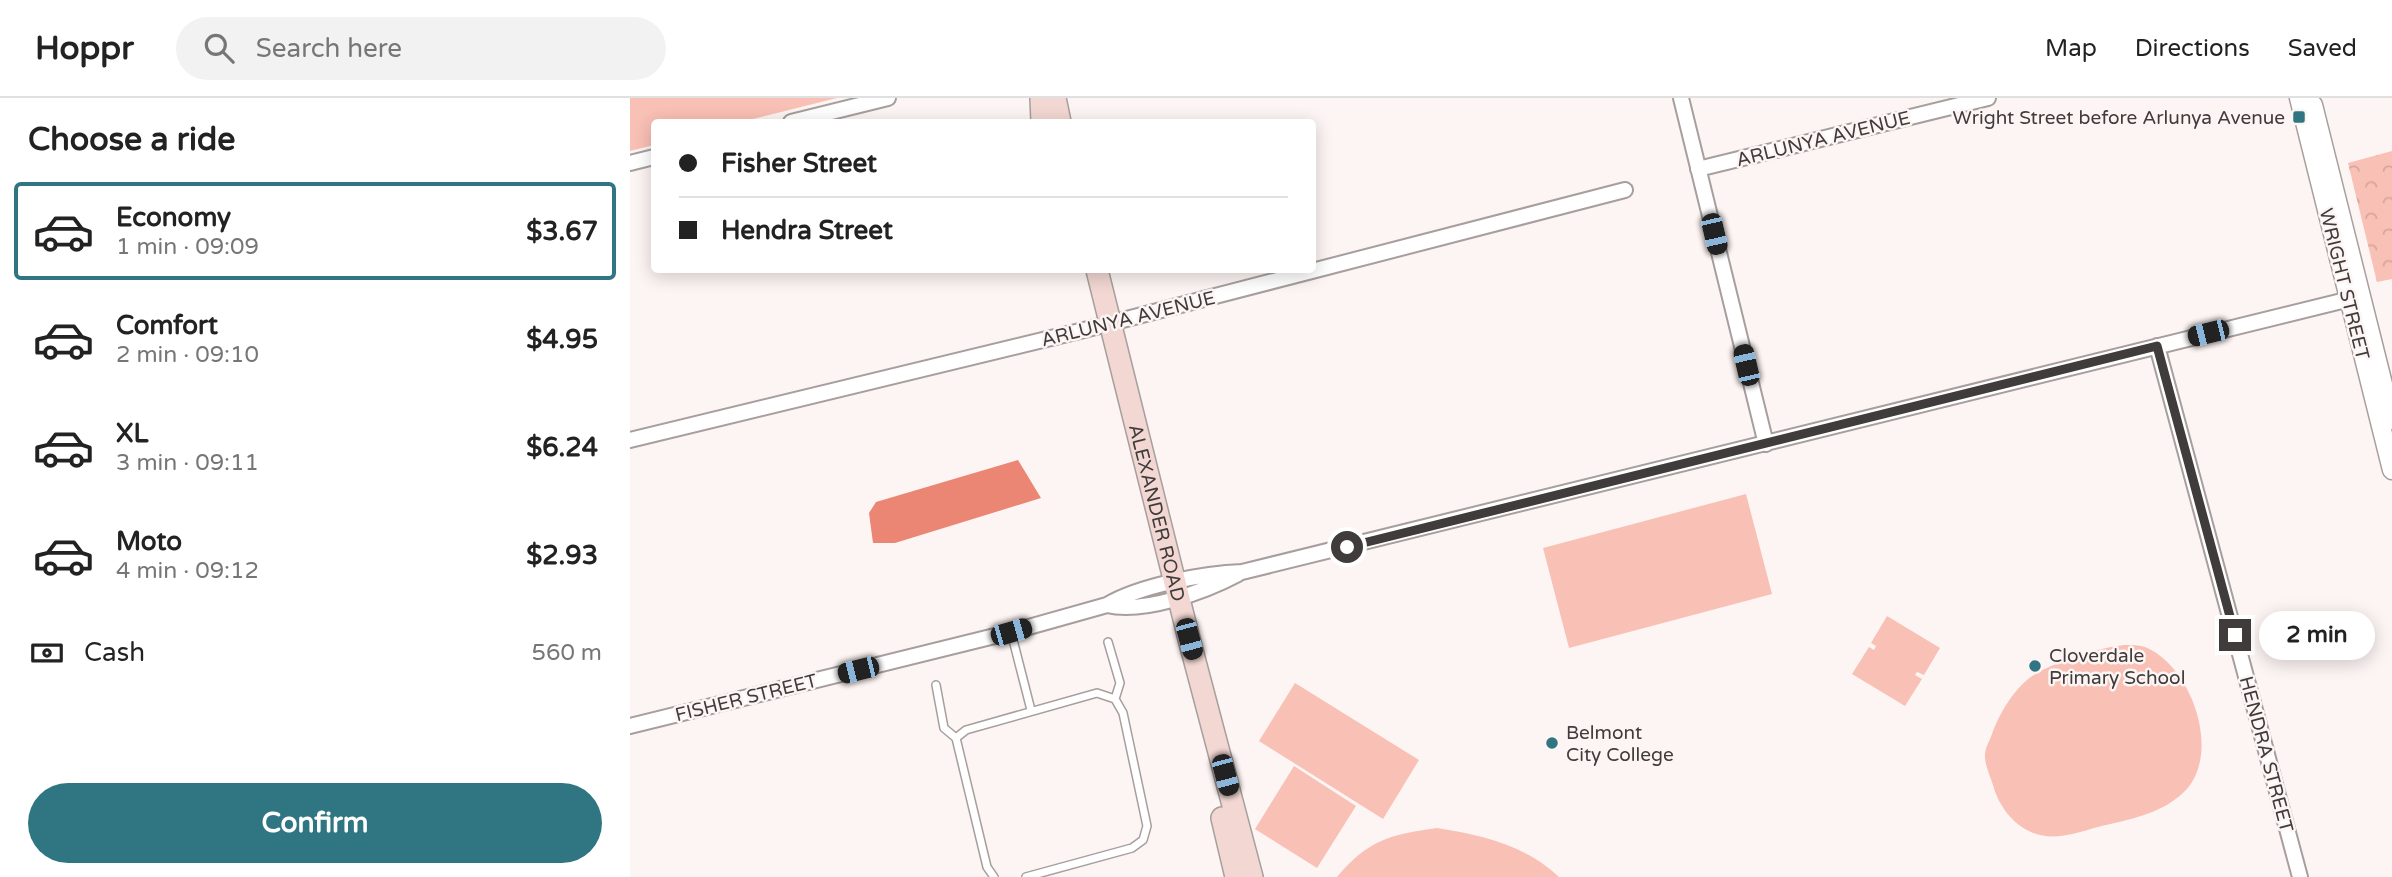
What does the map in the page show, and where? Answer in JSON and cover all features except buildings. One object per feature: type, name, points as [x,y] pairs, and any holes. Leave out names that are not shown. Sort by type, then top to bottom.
[{"type":"main road","points":[[1041,98],[1042,119]]},
{"type":"main road","points":[[1055,98],[1059,119]]},
{"type":"main road","name":"ALEXANDER ROAD","points":[[1087,273],[1105,324]]},
{"type":"main road","name":"ALEXANDER ROAD","points":[[1097,273],[1105,324],[1171,591],[1236,877]]},
{"type":"main road","name":"ALEXANDER ROAD","points":[[1171,591],[1252,877]]},
{"type":"street","points":[[803,119],[888,98]]},
{"type":"street","points":[[1681,98],[1766,444]]},
{"type":"street","name":"ARLUNYA AVENUE","points":[[1698,169],[1988,98]]},
{"type":"street","name":"WRIGHT STREET","points":[[2299,98],[2353,297],[2392,420]]},
{"type":"street","name":"WRIGHT STREET","points":[[2311,98],[2392,470]]},
{"type":"street","points":[[630,163],[651,158]]},
{"type":"street","name":"ARLUNYA AVENUE","points":[[1316,270],[1625,190]]},
{"type":"street","name":"ARLUNYA AVENUE","points":[[630,440],[1303,273]]},
{"type":"street","name":"FISHER STREET","points":[[630,726],[1011,632],[1107,605],[1121,608],[1219,572],[1242,572],[2353,297]]},
{"type":"street","name":"HENDRA STREET","points":[[2157,346],[2301,877]]},
{"type":"lane","points":[[1011,632],[1031,710]]},
{"type":"lane","points":[[1026,877],[1132,848],[1143,840],[1147,826],[1122,713],[1115,699],[1120,683],[1108,642]]},
{"type":"lane","points":[[936,685],[944,728],[956,738],[987,867],[994,877]]},
{"type":"lane","points":[[956,738],[966,730],[1097,693],[1115,699]]},
{"type":"green space","points":[[630,98],[837,98],[753,119],[651,119],[651,146],[630,151]]},
{"type":"green space","points":[[2392,151],[2392,279],[2377,282],[2348,163]]},
{"type":"green space","points":[[1746,494],[1772,594],[1569,648],[1543,548]]},
{"type":"green space","points":[[1887,616],[1940,648],[1924,675],[1917,672],[1915,675],[1922,679],[1905,706],[1852,674],[1869,647],[1874,650],[1876,646],[1871,643]]},
{"type":"green space","points":[[2124,645],[2145,647],[2162,657],[2188,691],[2201,734],[2201,755],[2196,775],[2176,799],[2144,815],[2064,836],[2031,832],[2012,819],[2002,806],[1985,761],[1986,749],[2000,717],[2010,699],[2024,683],[2039,672],[2081,655]]},
{"type":"green space","points":[[1295,683],[1419,760],[1383,819],[1259,741]]},
{"type":"green space","points":[[1294,766],[1356,806],[1317,868],[1255,829]]},
{"type":"green space","points":[[1437,828],[1470,834],[1517,849],[1559,877],[1337,877],[1360,854],[1381,841],[1406,833]]},
{"type":"shaded area","points":[[1018,460],[1041,498],[895,543],[873,543],[869,513],[876,502]]},
{"type":"place","name":"Wright Street before Arlunya Avenue","points":[[2299,117]]},
{"type":"place","name":"Cloverdale Primary School","points":[[2035,666]]},
{"type":"place","name":"Belmont City College","points":[[1552,743]]},
{"type":"route","points":[[1347,547],[2157,346],[2235,635]]}]
